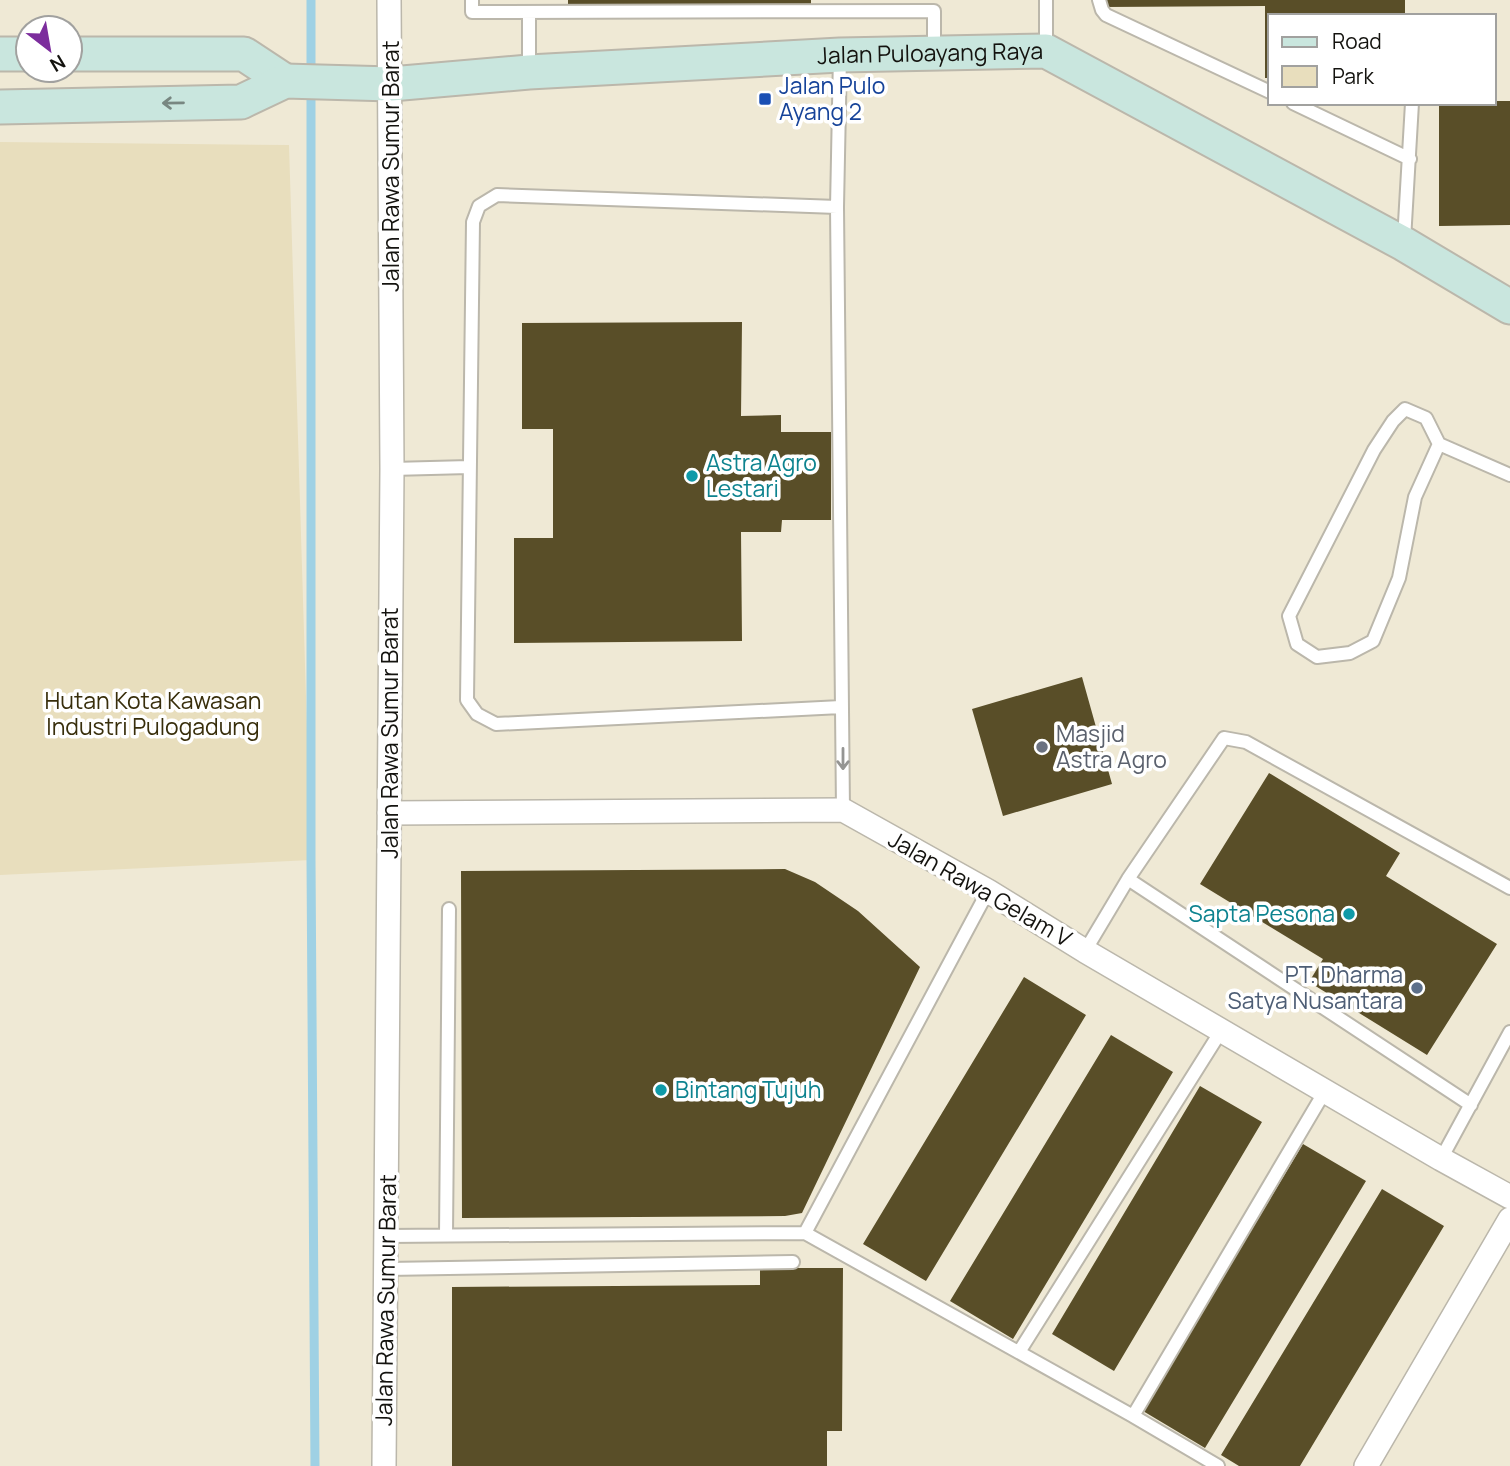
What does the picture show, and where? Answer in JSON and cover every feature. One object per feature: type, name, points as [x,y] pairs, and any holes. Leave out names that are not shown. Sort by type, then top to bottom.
[{"type":"street","name":"Jalan Rawa Sumur Barat","points":[[384,1466],[392,469],[389,0]]},
{"type":"street","name":"Jalan Puloayang Raya","points":[[0,107],[242,102],[293,81],[391,83],[529,72],[840,55],[1046,51],[1404,244],[1510,307]]},
{"type":"street","points":[[84,54],[244,54],[293,81]]},
{"type":"street","name":"Jalan Rawa Gelam V","points":[[389,813],[843,810],[988,891],[1221,1031],[1510,1197]]},
{"type":"street","points":[[1366,1466],[1510,1219]]},
{"type":"lane","points":[[472,0],[472,12],[934,11],[934,53]]},
{"type":"lane","points":[[1046,0],[1046,51]]},
{"type":"lane","points":[[1099,0],[1101,10],[1106,15],[1268,91]]},
{"type":"lane","points":[[529,12],[529,72]]},
{"type":"lane","points":[[840,55],[837,207],[843,810]]},
{"type":"lane","points":[[1297,105],[1410,159]]},
{"type":"lane","points":[[1404,244],[1412,105]]},
{"type":"lane","points":[[837,207],[497,195],[480,206],[473,222],[467,700],[477,714],[496,724],[841,707]]},
{"type":"lane","points":[[1440,444],[1415,497],[1399,578],[1373,641],[1350,653],[1317,657],[1297,645],[1289,616],[1374,450],[1393,421],[1405,409],[1426,418],[1440,444],[1510,475]]},
{"type":"lane","points":[[392,469],[469,467]]},
{"type":"lane","points":[[1085,951],[1128,879],[1224,738],[1246,742],[1510,888]]},
{"type":"lane","points":[[1128,879],[1471,1105]]},
{"type":"lane","points":[[805,1233],[988,891]]},
{"type":"lane","points":[[446,1235],[449,909]]},
{"type":"lane","points":[[1019,1352],[1221,1031]]},
{"type":"lane","points":[[1441,1159],[1510,1032]]},
{"type":"lane","points":[[1133,1416],[1325,1091]]},
{"type":"lane","points":[[387,1236],[805,1233],[1218,1466]]},
{"type":"lane","points":[[387,1269],[793,1262]]},
{"type":"shaded area","points":[[0,0],[1510,0],[1510,1466],[0,1466]]},
{"type":"green space","name":"Hutan Kota Kawasan Industri Pulogadung","points":[[0,142],[289,145],[311,860],[0,875]]},
{"type":"building","points":[[568,0],[811,0],[811,4],[568,6]]},
{"type":"building","points":[[1104,0],[1405,0],[1405,14],[1268,14],[1268,78],[1265,78],[1265,6],[1105,7]]},
{"type":"building","points":[[1496,101],[1510,101],[1510,225],[1439,226],[1439,105],[1496,105]]},
{"type":"building","name":"Astra Agro Lestari","points":[[742,322],[741,416],[781,415],[781,432],[831,432],[831,520],[782,520],[781,532],[741,532],[742,641],[514,643],[514,538],[553,538],[553,429],[522,429],[522,323]]},
{"type":"building","name":"Masjid Astra Agro","points":[[1082,677],[1112,784],[1003,816],[972,709]]},
{"type":"building","name":"Sapta Pesona","points":[[1269,773],[1400,853],[1386,876],[1497,944],[1427,1055],[1309,982],[1323,959],[1200,884]]},
{"type":"building","name":"Bintang Tujuh","points":[[785,869],[815,882],[858,911],[920,967],[802,1213],[785,1216],[462,1218],[461,871]]},
{"type":"building","points":[[1024,977],[1086,1015],[926,1281],[863,1244]]},
{"type":"building","points":[[1111,1035],[1173,1072],[1013,1339],[950,1301]]},
{"type":"building","points":[[1200,1086],[1262,1122],[1114,1371],[1052,1334]]},
{"type":"building","points":[[1303,1144],[1366,1181],[1205,1448],[1143,1411]]},
{"type":"building","points":[[1382,1189],[1444,1226],[1300,1466],[1239,1466],[1221,1455]]},
{"type":"building","points":[[760,1268],[843,1268],[842,1431],[827,1431],[827,1466],[452,1466],[452,1287],[760,1285]]},
{"type":"waterway","points":[[311,0],[311,75]]},
{"type":"waterway","points":[[311,89],[311,860],[315,1466]]},
{"type":"place","name":"Jalan Pulo Ayang 2","points":[[765,99]]},
{"type":"place","name":"Astra Agro Lestari","points":[[692,476]]},
{"type":"place","name":"Masjid Astra Agro","points":[[1042,747]]},
{"type":"place","name":"Sapta Pesona","points":[[1349,914]]},
{"type":"place","name":"PT. Dharma Satya Nusantara","points":[[1417,988]]},
{"type":"place","name":"Bintang Tujuh","points":[[661,1090]]}]
